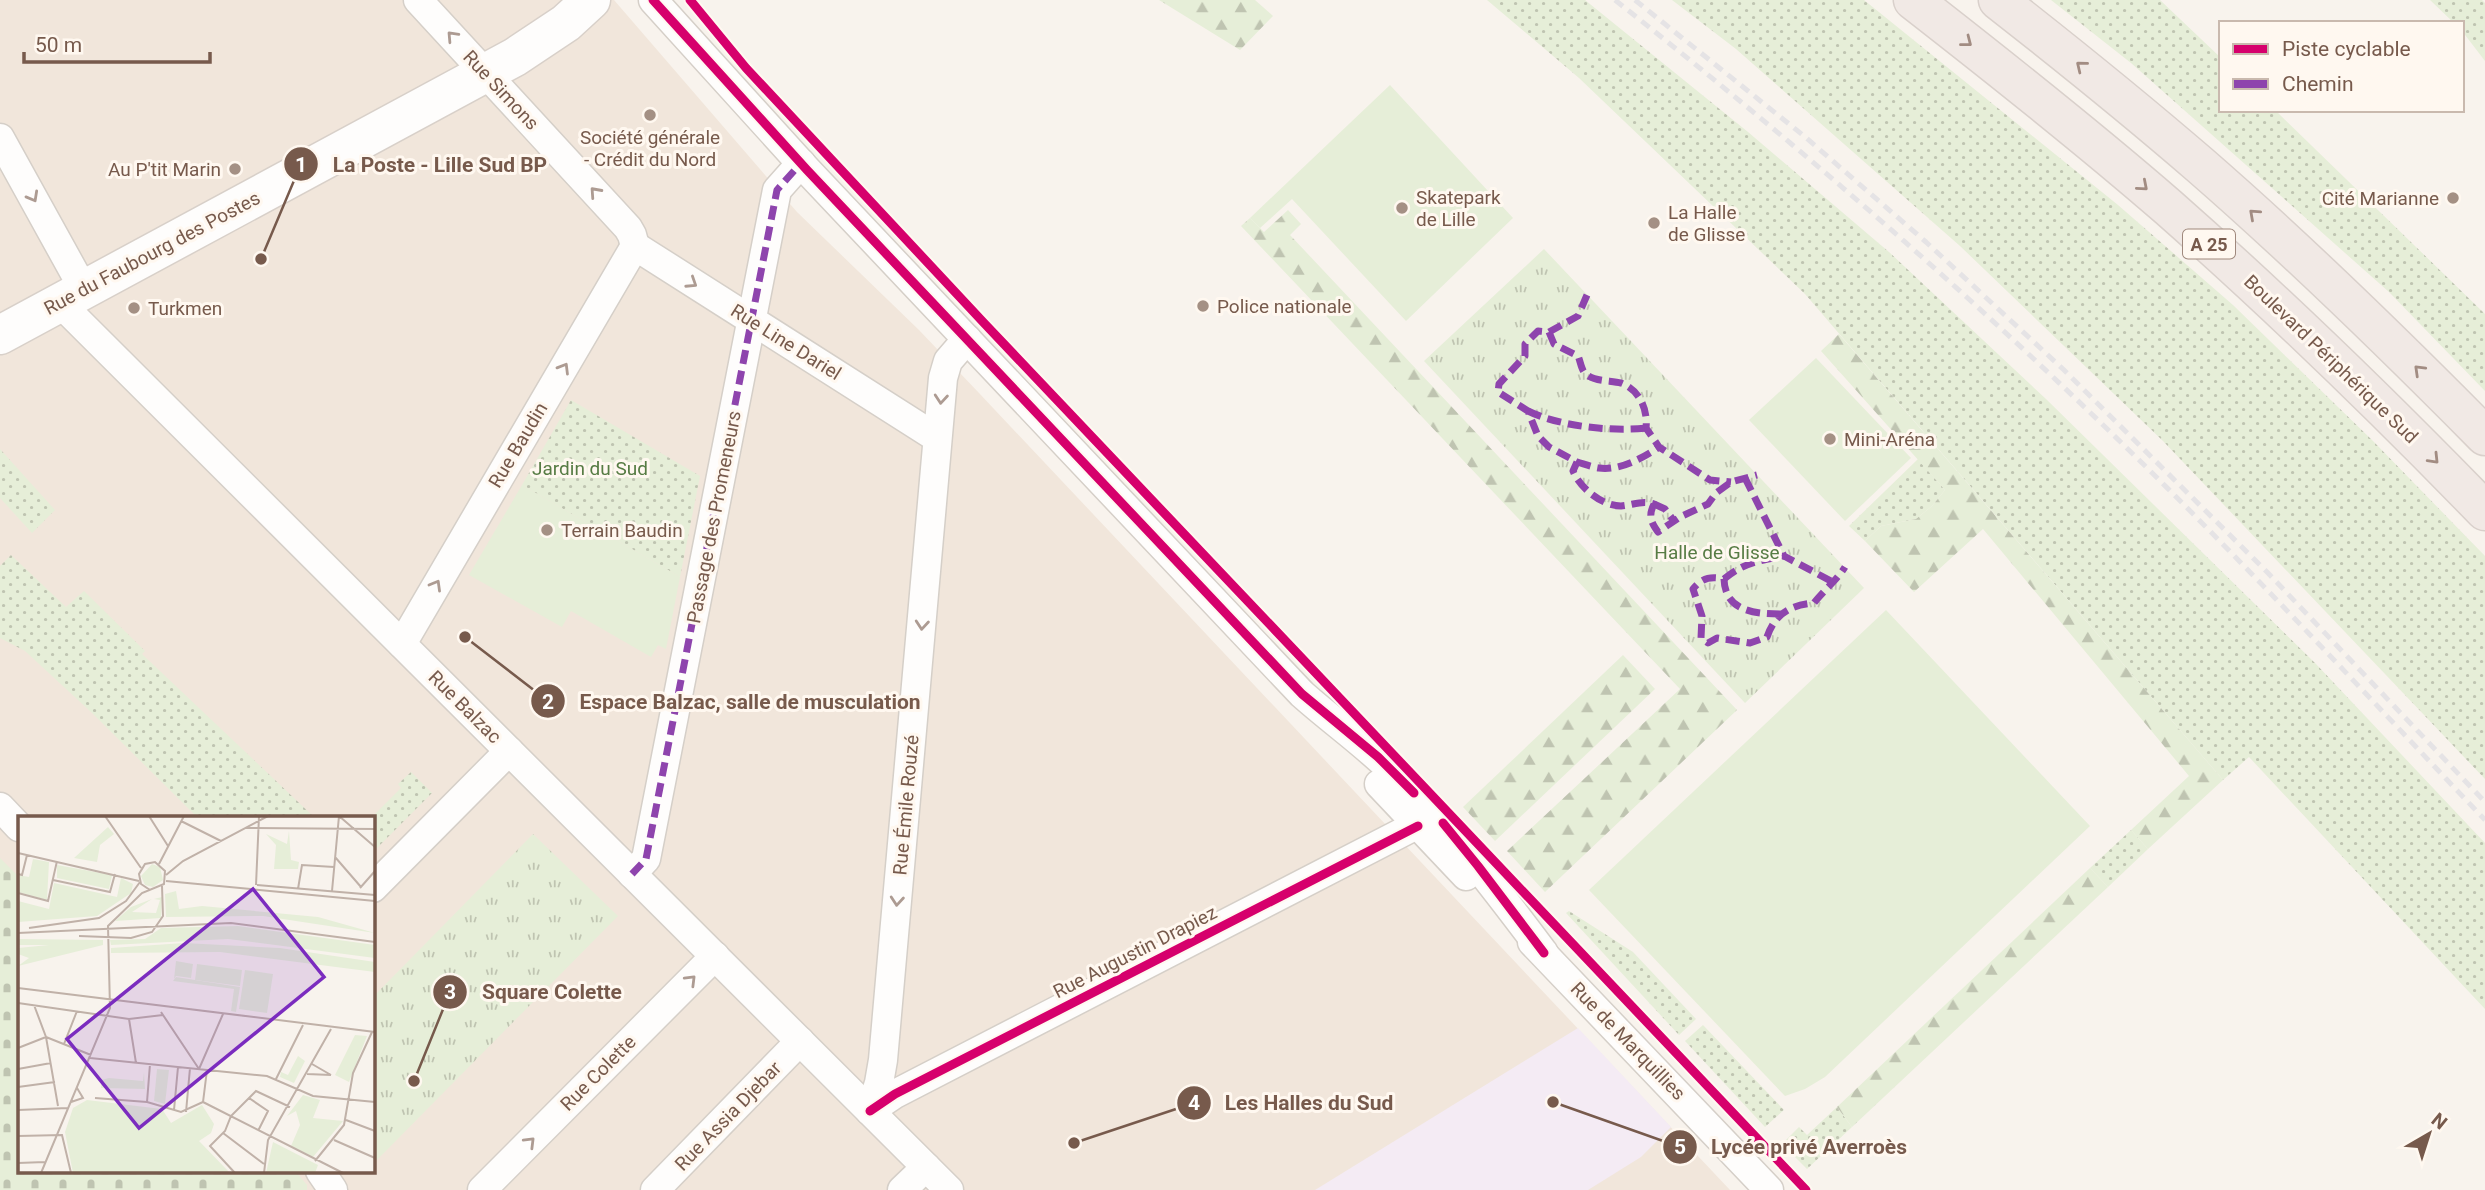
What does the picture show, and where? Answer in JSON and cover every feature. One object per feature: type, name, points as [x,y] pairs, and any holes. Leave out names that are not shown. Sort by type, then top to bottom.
[{"type":"highway","name":"Boulevard Périphérique Sud","points":[[1913,0],[2084,136],[2212,246],[2383,408],[2485,511]]},
{"type":"highway","name":"A 25","points":[[1998,0],[2118,96],[2240,201],[2326,280],[2485,436]]},
{"type":"main road","name":"Rue du Faubourg des Postes","points":[[0,335],[486,73],[554,32],[591,0]]},
{"type":"street","name":"Rue Simons","points":[[418,0],[628,228],[635,246]]},
{"type":"street","name":"Rue de Marquillies","points":[[653,0],[802,163],[1302,694],[1325,726],[1427,821],[1500,912],[1544,953],[1769,1190]]},
{"type":"street","name":"Rue Balzac","points":[[0,138],[72,296],[402,644],[949,1190]]},
{"type":"street","name":"Passage des Promeneurs","points":[[632,874],[646,859],[777,190],[802,163]]},
{"type":"street","name":"Rue Line Dariel","points":[[635,246],[937,438]]},
{"type":"street","name":"Rue Baudin","points":[[402,644],[635,246]]},
{"type":"street","name":"Rue Émile Rouzé","points":[[870,1111],[883,1060],[937,438],[946,366],[967,339]]},
{"type":"street","points":[[374,887],[509,751]]},
{"type":"street","points":[[0,807],[18,826]]},
{"type":"street","name":"Rue Augustin Drapiez","points":[[870,1111],[895,1094],[1427,821]]},
{"type":"street","name":"Rue Colette","points":[[482,1190],[715,956]]},
{"type":"street","name":"Rue Assia Djebar","points":[[655,1190],[800,1041]]},
{"type":"street","points":[[902,1190],[926,1167]]},
{"type":"street","points":[[321,1172],[333,1190]]},
{"type":"shaded area","points":[[0,0],[614,0],[797,212],[919,330],[1730,1190],[0,1190]]},
{"type":"shaded area","points":[[1578,1028],[1671,1127],[1641,1157],[1588,1190],[1315,1190]]},
{"type":"green space","points":[[1159,0],[1255,0],[1273,16],[1240,50]]},
{"type":"green space","points":[[1487,0],[1585,0],[1748,132],[1889,252],[2046,399],[2316,664],[2485,843],[2485,1009],[2249,757],[2223,780],[1805,294],[1579,78]]},
{"type":"green space","points":[[1672,0],[1864,0],[2118,205],[2233,305],[2373,441],[2485,556],[2485,779],[2163,441],[1960,246],[1736,49]]},
{"type":"green space","points":[[2051,0],[2160,0],[2219,56],[2219,112],[2277,112],[2485,314],[2485,391],[2389,292],[2131,63]]},
{"type":"green space","points":[[2430,0],[2482,0],[2485,3],[2485,61],[2464,34],[2464,21],[2452,21]]},
{"type":"green space","name":"Skatepark de Lille","points":[[1390,85],[1513,218],[1406,321],[1292,199],[1260,228],[1250,218]]},
{"type":"green space","points":[[1288,210],[1301,224],[1290,235],[1737,710],[1545,892],[1507,851],[1680,689],[1241,226],[1250,218],[1264,232]]},
{"type":"green space","name":"Halle de Glisse","points":[[1544,249],[1864,588],[1745,703],[1424,361]]},
{"type":"green space","points":[[1839,334],[2223,780],[2148,849],[2131,830],[2189,776],[1983,529],[1914,592],[1865,541],[1881,526],[1916,519],[1932,506],[1945,490],[1821,351]]},
{"type":"green space","name":"Mini-Aréna","points":[[1816,358],[1911,458],[1845,521],[1749,420]]},
{"type":"green space","name":"Jardin du Sud","points":[[571,400],[700,476],[680,577],[522,485]]},
{"type":"green space","points":[[0,449],[55,510],[32,533],[0,498]]},
{"type":"green space","points":[[1918,459],[1945,490],[1932,506],[1916,519],[1881,526],[1865,541],[1849,526]]},
{"type":"green space","name":"Terrain Baudin","points":[[522,485],[680,577],[666,649],[658,645],[651,657],[571,611],[562,627],[469,575]]},
{"type":"green space","points":[[11,555],[66,607],[84,591],[145,651],[142,654],[313,816],[196,816],[25,651],[0,638],[0,566]]},
{"type":"green space","points":[[1886,610],[2090,826],[1825,1077],[1805,1089],[1785,1096],[1589,890]]},
{"type":"green space","points":[[1623,655],[1655,689],[1495,841],[1463,807]]},
{"type":"green space","points":[[411,772],[432,793],[374,851],[373,816],[401,788],[398,784]]},
{"type":"green space","points":[[2131,830],[2148,849],[2108,887],[2090,868]]},
{"type":"green space","points":[[533,834],[618,916],[374,1163],[374,996]]},
{"type":"green space","points":[[0,858],[18,876],[18,1172],[296,1172],[307,1185],[307,1190],[0,1190]]},
{"type":"green space","points":[[2090,868],[2108,887],[1852,1127],[1837,1107]]},
{"type":"green space","points":[[1569,911],[1633,952],[1696,1019],[1679,1035],[1566,913]]},
{"type":"green space","points":[[1703,1025],[1784,1110],[1765,1127],[1685,1041]]},
{"type":"green space","points":[[1837,1107],[1852,1127],[1807,1169],[1782,1144],[1799,1127],[1807,1135]]},
{"type":"railway","points":[[1615,0],[1863,205],[2042,367],[2198,519],[2485,820]]},
{"type":"railway","points":[[1635,0],[1804,136],[1926,242],[2064,370],[2268,573],[2485,802]]},
{"type":"marked path","points":[[632,874],[646,859],[777,190],[801,163]]},
{"type":"marked path","points":[[1587,295],[1578,316],[1549,332],[1538,331],[1525,344],[1525,356],[1499,384],[1498,392],[1528,411],[1538,436],[1549,447],[1577,462],[1573,471],[1586,490],[1614,505],[1645,502],[1654,504],[1651,519],[1658,532],[1680,517],[1708,504],[1716,493],[1731,482],[1757,475]]},
{"type":"marked path","points":[[1549,332],[1554,344],[1578,356],[1587,375],[1621,383],[1633,390],[1644,408],[1646,428],[1659,447],[1710,480],[1731,482]]},
{"type":"marked path","points":[[1528,411],[1554,421],[1586,427],[1646,428]]},
{"type":"marked path","points":[[1577,462],[1599,468],[1615,468],[1659,447]]},
{"type":"marked path","points":[[1745,478],[1784,556],[1831,581]]},
{"type":"marked path","points":[[1654,504],[1665,509],[1674,521]]},
{"type":"marked path","points":[[1724,579],[1745,566],[1784,556]]},
{"type":"marked path","points":[[1781,614],[1751,611],[1735,604],[1726,590],[1724,579],[1707,579],[1693,589],[1702,616],[1701,638],[1708,643],[1717,638],[1750,643],[1767,637],[1774,622],[1784,612],[1814,603],[1845,567]]},
{"type":"cycle path","points":[[653,0],[807,170],[1302,694],[1378,757],[1414,793]]},
{"type":"cycle path","points":[[690,0],[746,68],[984,323],[1806,1190]]},
{"type":"cycle path","points":[[1443,823],[1544,953]]},
{"type":"cycle path","points":[[870,1111],[895,1094],[1418,826]]},
{"type":"place","name":"Société générale - Crédit du Nord","points":[[650,115]]},
{"type":"place","name":"Au P'tit Marin","points":[[235,169]]},
{"type":"place","name":"Cité Marianne","points":[[2453,198]]},
{"type":"place","name":"Skatepark de Lille","points":[[1402,208]]},
{"type":"place","name":"La Halle de Glisse","points":[[1654,223]]},
{"type":"place","name":"La Poste - Lille Sud BP","points":[[261,259]]},
{"type":"place","name":"Police nationale","points":[[1203,306]]},
{"type":"place","name":"Turkmen","points":[[134,308]]},
{"type":"place","name":"Mini-Aréna","points":[[1830,439]]},
{"type":"place","name":"Terrain Baudin","points":[[547,530]]},
{"type":"place","name":"Espace Balzac, salle de musculation","points":[[465,637]]},
{"type":"place","name":"Square Colette","points":[[414,1081]]},
{"type":"place","name":"Lycée privé Averroès","points":[[1553,1102]]},
{"type":"place","name":"Les Halles du Sud","points":[[1074,1143]]}]
